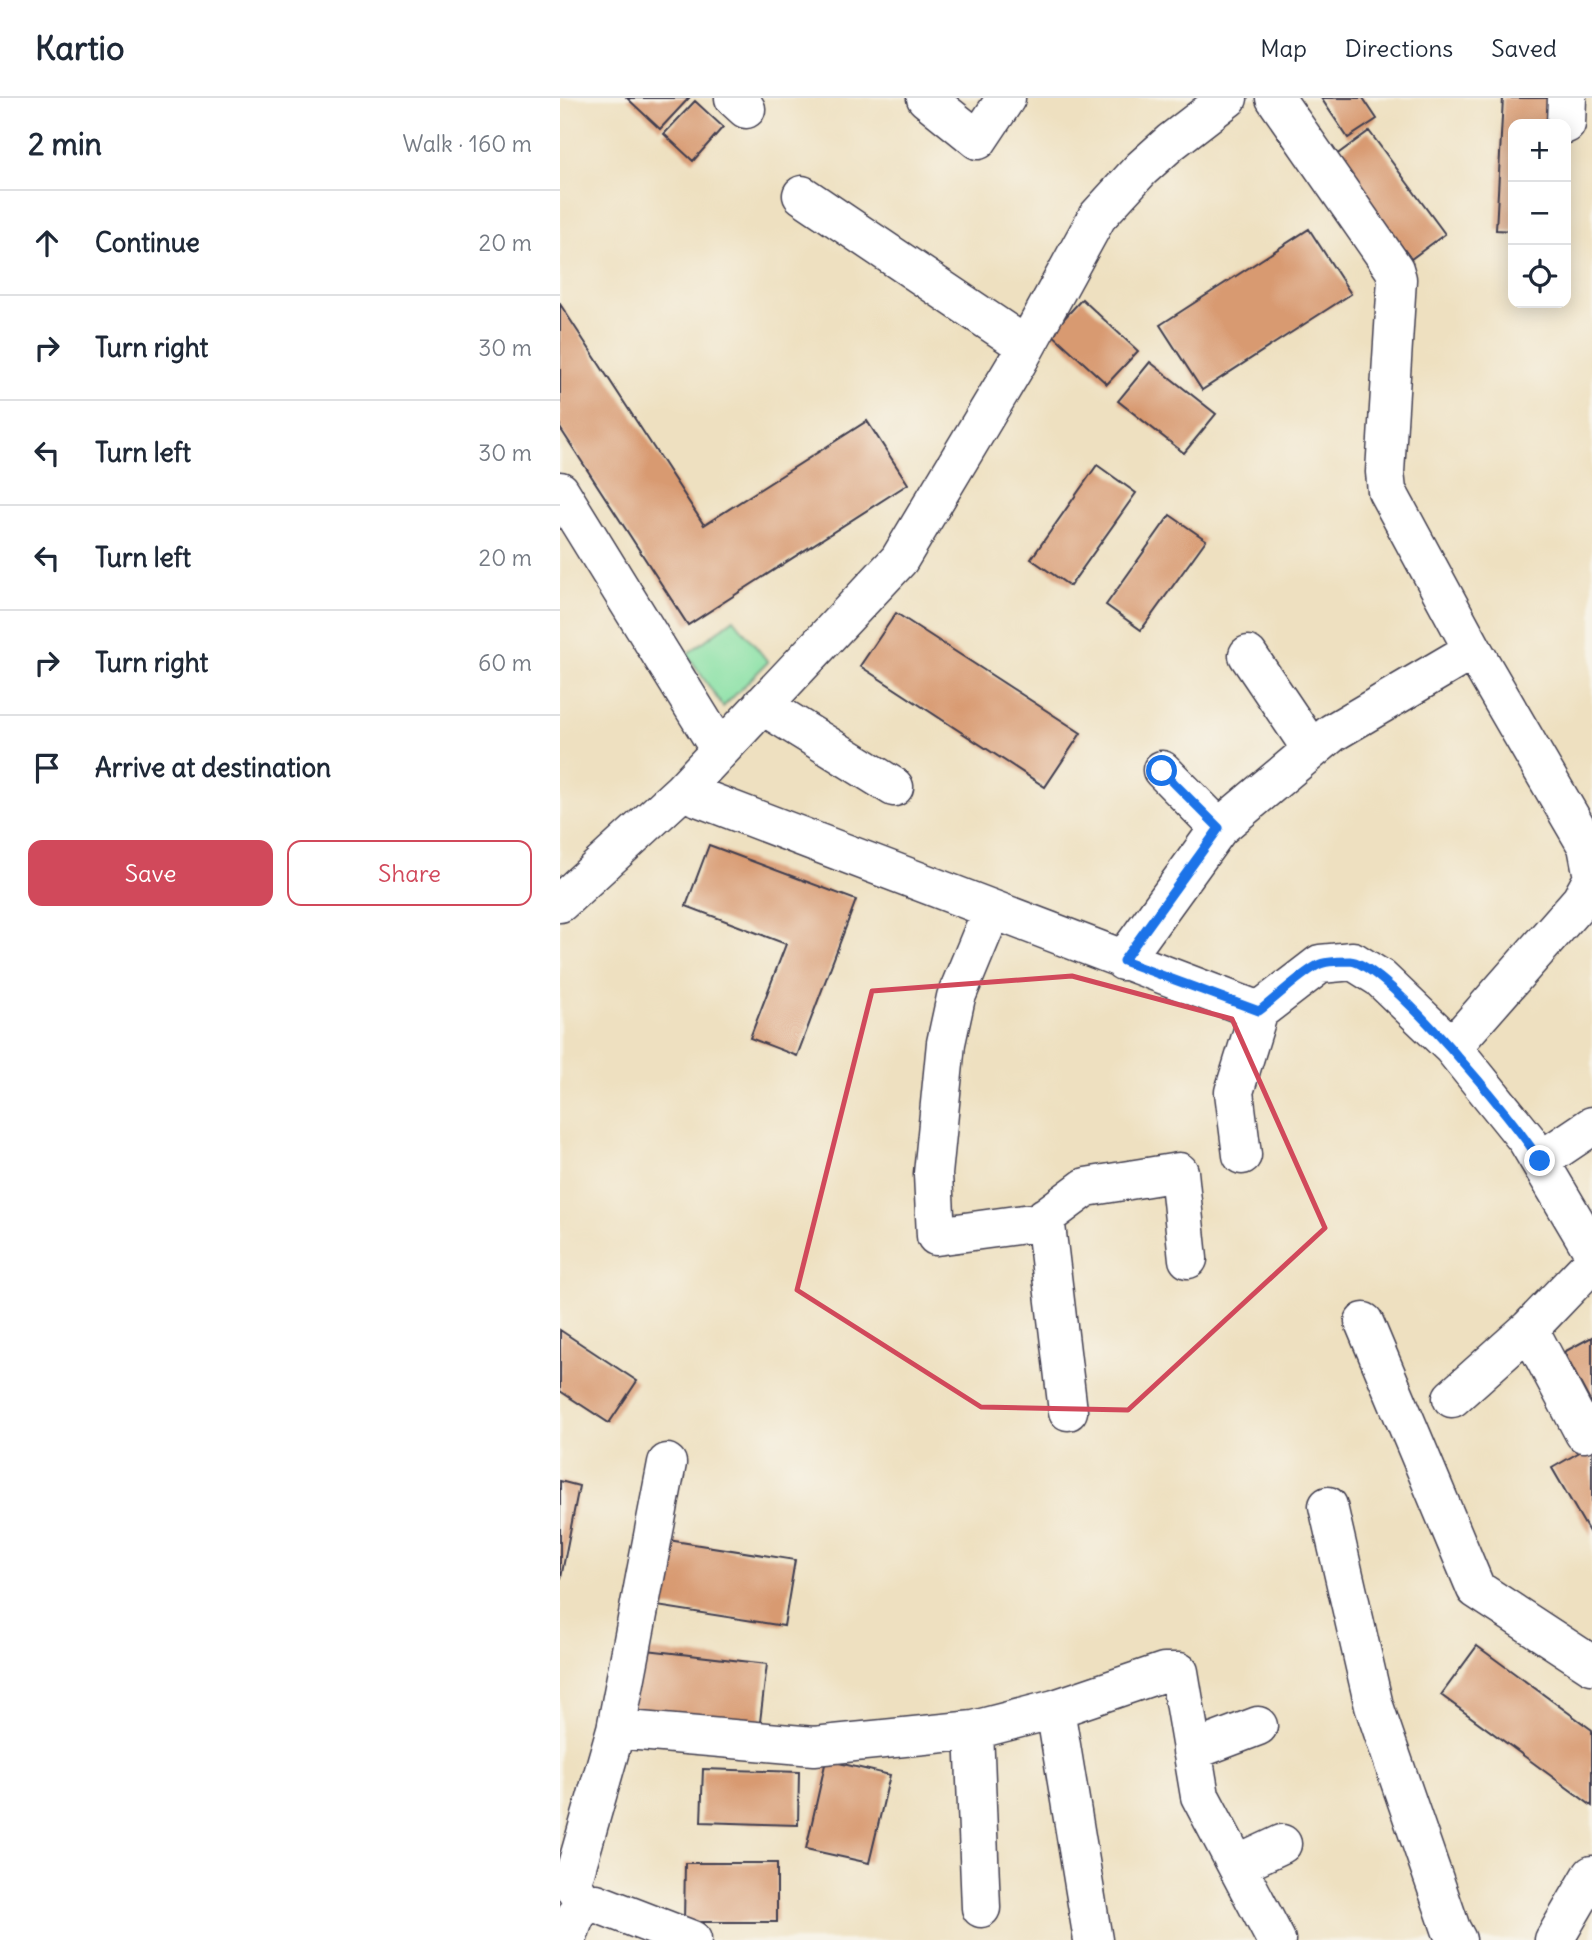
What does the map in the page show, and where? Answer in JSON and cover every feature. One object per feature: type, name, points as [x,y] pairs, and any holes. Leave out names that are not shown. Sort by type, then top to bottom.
[{"type":"street","points":[[926,98],[978,140],[1006,98]]},
{"type":"street","points":[[560,903],[682,791],[899,560],[1026,346],[1097,217],[1141,169],[1228,98]]},
{"type":"street","points":[[1275,98],[1394,269],[1397,279],[1385,472],[1387,491],[1473,650],[1587,846],[1592,872]]},
{"type":"street","points":[[1566,119],[1567,98]]},
{"type":"street","points":[[802,195],[1026,346]]},
{"type":"street","points":[[560,491],[720,750]]},
{"type":"street","points":[[1123,961],[1219,828],[1332,733],[1473,650]]},
{"type":"street","points":[[1248,655],[1311,750]]},
{"type":"street","points":[[762,705],[894,788]]},
{"type":"street","points":[[1162,771],[1219,828]]},
{"type":"street","points":[[682,791],[1259,1011]]},
{"type":"street","points":[[1452,1047],[1581,900],[1592,880]]},
{"type":"street","points":[[992,910],[956,997],[946,1043],[933,1174],[936,1236],[1039,1222],[1086,1187],[1179,1172],[1188,1259]]},
{"type":"street","points":[[1242,1155],[1234,1092],[1259,1011],[1320,964],[1353,961],[1380,978],[1452,1047],[1527,1140],[1592,1250]]},
{"type":"street","points":[[1540,1161],[1592,1126]]},
{"type":"street","points":[[1045,1217],[1068,1411]]},
{"type":"street","points":[[1452,1398],[1529,1329],[1592,1263]]},
{"type":"street","points":[[1364,1322],[1476,1589],[1592,1665]]},
{"type":"street","points":[[1529,1329],[1584,1433]]},
{"type":"street","points":[[584,1905],[572,1884],[616,1729],[667,1463]]},
{"type":"street","points":[[1328,1506],[1374,1706],[1457,1940]]},
{"type":"street","points":[[616,1729],[814,1746],[974,1730],[1055,1709],[1164,1672],[1179,1672],[1200,1796],[1276,1940]]},
{"type":"street","points":[[1055,1709],[1093,1940]]},
{"type":"street","points":[[1192,1751],[1258,1726]]},
{"type":"street","points":[[974,1730],[981,1908]]},
{"type":"street","points":[[1237,1866],[1282,1844]]},
{"type":"street","points":[[1554,1940],[1592,1875]]},
{"type":"street","points":[[567,1940],[578,1912],[584,1905],[596,1902],[692,1940]]},
{"type":"highlighted area","points":[[1072,976],[1232,1019],[1325,1228],[1128,1410],[981,1407],[797,1290],[872,991]]},
{"type":"green space","points":[[734,619],[768,662],[723,707],[687,654]]},
{"type":"building","points":[[627,98],[689,98],[660,129]]},
{"type":"building","points":[[1321,98],[1363,98],[1377,119],[1348,138]]},
{"type":"building","points":[[1503,98],[1554,98],[1553,119],[1508,119],[1508,231],[1496,230]]},
{"type":"building","points":[[695,101],[723,127],[693,161],[664,134]]},
{"type":"building","points":[[1369,131],[1445,234],[1411,259],[1335,156]]},
{"type":"building","points":[[1309,229],[1351,294],[1202,390],[1160,325]]},
{"type":"building","points":[[1082,299],[1138,351],[1107,384],[1051,333]]},
{"type":"building","points":[[560,304],[704,525],[867,421],[908,484],[688,625],[560,428]]},
{"type":"building","points":[[1150,362],[1216,414],[1184,453],[1118,401]]},
{"type":"building","points":[[1097,465],[1136,493],[1070,586],[1031,559]]},
{"type":"building","points":[[1170,515],[1206,540],[1141,630],[1106,605]]},
{"type":"building","points":[[896,613],[1081,733],[1045,787],[860,666]]},
{"type":"building","points":[[709,845],[856,900],[797,1056],[750,1038],[786,944],[686,906]]},
{"type":"building","points":[[560,1330],[637,1381],[609,1423],[560,1391]]},
{"type":"building","points":[[1592,1337],[1592,1405],[1564,1352]]},
{"type":"building","points":[[1592,1445],[1592,1537],[1552,1468]]},
{"type":"building","points":[[560,1481],[579,1486],[561,1578],[560,1578]]},
{"type":"building","points":[[668,1540],[795,1560],[784,1626],[657,1606]]},
{"type":"building","points":[[1477,1646],[1592,1730],[1592,1806],[1441,1695]]},
{"type":"building","points":[[638,1649],[767,1664],[759,1730],[631,1716]]},
{"type":"building","points":[[826,1760],[890,1775],[869,1863],[806,1849]]},
{"type":"building","points":[[703,1769],[799,1772],[798,1825],[701,1822]]},
{"type":"building","points":[[685,1863],[777,1863],[777,1922],[684,1922]]},
{"type":"route","points":[[1162,771],[1219,828],[1123,961],[1259,1011],[1320,964],[1353,961],[1380,978],[1452,1047],[1527,1140],[1540,1161]]}]
